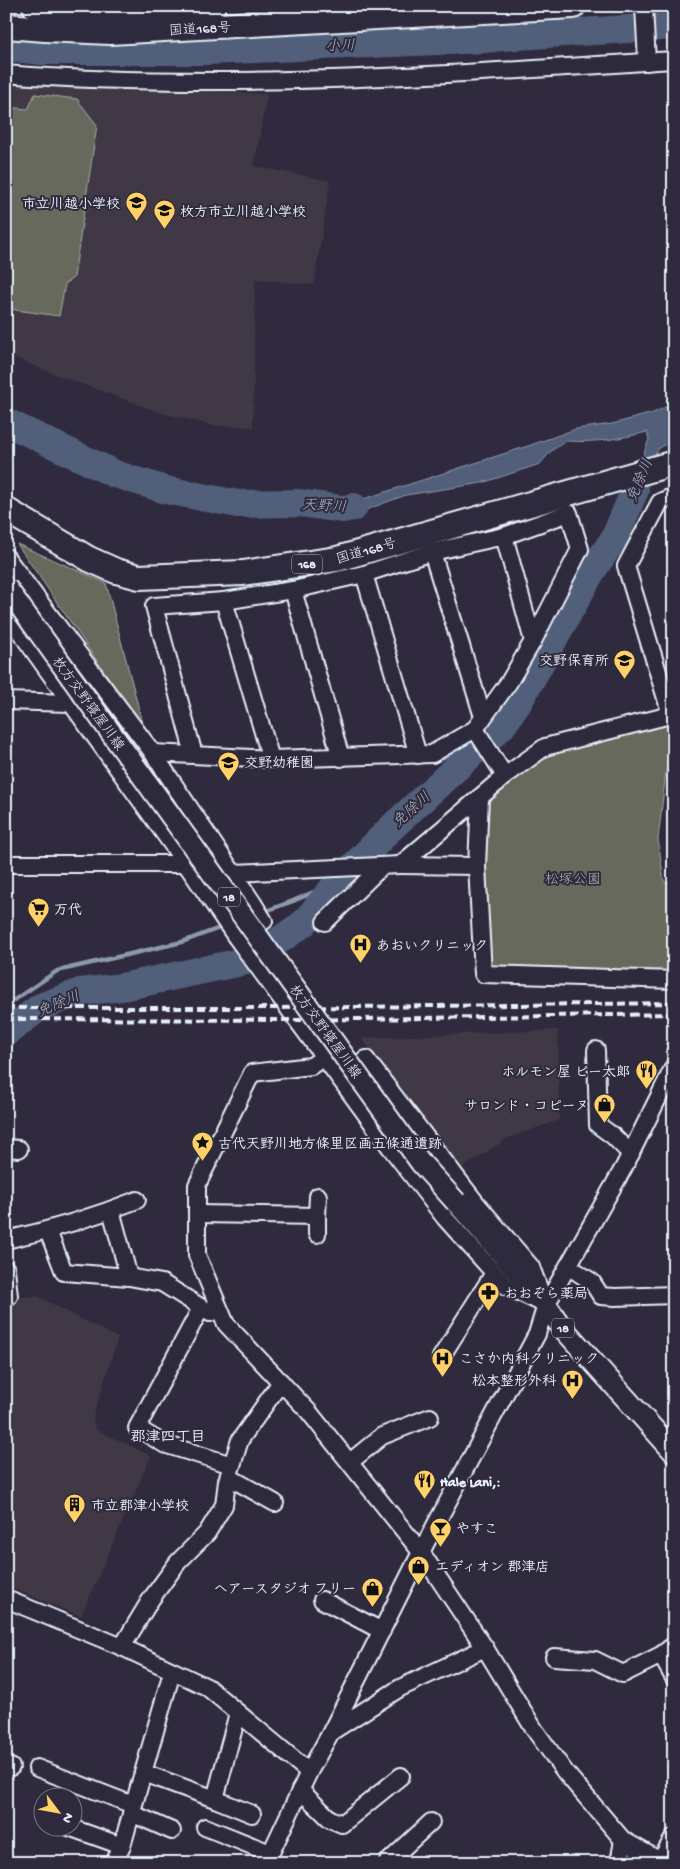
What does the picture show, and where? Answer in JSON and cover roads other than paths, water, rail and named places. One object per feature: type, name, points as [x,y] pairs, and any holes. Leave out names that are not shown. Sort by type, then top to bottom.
[{"type":"highway","name":"国道168号","points":[[35,6],[121,8],[203,6]]},
{"type":"highway","name":"国道168号","points":[[6,26],[110,32],[573,6]]},
{"type":"highway","name":"国道168号","points":[[6,510],[88,559],[116,571],[139,577],[243,573],[337,560],[674,463]]},
{"type":"main road","name":"枚方交野寝屋川線","points":[[6,587],[422,1163],[546,1305],[560,1325],[674,1452]]},
{"type":"street","points":[[644,6],[647,61]]},
{"type":"street","points":[[6,74],[59,79],[130,81],[257,81],[450,75],[674,60]]},
{"type":"street","points":[[400,865],[505,776],[545,747],[672,715],[626,566],[660,502],[674,496]]},
{"type":"street","points":[[153,753],[271,759],[432,754],[479,723],[509,682],[533,641],[580,549],[569,513],[504,536],[432,552],[364,574],[293,590],[224,601],[154,606],[194,755]]},
{"type":"street","points":[[504,536],[533,641]]},
{"type":"street","points":[[432,552],[479,723],[494,760],[505,776]]},
{"type":"street","points":[[6,558],[153,753],[254,904],[264,921],[234,935]]},
{"type":"street","points":[[364,574],[418,755]]},
{"type":"street","points":[[293,590],[342,758]]},
{"type":"street","points":[[224,601],[271,759]]},
{"type":"street","points":[[6,612],[186,864],[234,935],[390,1147],[445,1218],[506,1286],[546,1305]]},
{"type":"street","points":[[6,701],[69,702]]},
{"type":"street","points":[[480,797],[477,866],[483,974],[674,980]]},
{"type":"street","points":[[6,864],[186,864],[234,873],[400,865],[477,866]]},
{"type":"street","points":[[325,922],[377,867]]},
{"type":"street","points":[[596,1050],[598,1125],[613,1136],[631,1154]]},
{"type":"street","points":[[226,1324],[197,1255],[197,1184],[252,1073],[310,1066],[324,1057]]},
{"type":"street","points":[[366,1059],[477,1204],[531,1267],[546,1305]]},
{"type":"street","points":[[206,1827],[268,1858],[308,1772],[331,1732],[422,1552],[537,1334],[546,1305],[631,1154],[674,1066]]},
{"type":"street","points":[[317,1234],[318,1196]]},
{"type":"street","points":[[6,1240],[48,1231],[137,1200]]},
{"type":"street","points":[[111,1210],[130,1277]]},
{"type":"street","points":[[197,1214],[317,1216]]},
{"type":"street","points":[[48,1231],[64,1272],[130,1277],[162,1283],[226,1324],[309,1412],[422,1552],[485,1648],[534,1729],[564,1772],[623,1840],[662,1862],[674,1837]]},
{"type":"street","points":[[568,1266],[592,1282],[601,1296],[615,1297],[648,1290],[674,1295]]},
{"type":"street","points":[[6,1269],[9,1296]]},
{"type":"street","points":[[441,1357],[494,1273]]},
{"type":"street","points":[[201,1308],[137,1428],[164,1444],[230,1471],[275,1503]]},
{"type":"street","points":[[122,1647],[151,1599],[178,1562],[206,1533],[224,1505],[230,1471],[240,1440],[281,1382]]},
{"type":"street","points":[[350,1462],[382,1436],[430,1418]]},
{"type":"street","points":[[6,1599],[122,1647],[207,1687],[308,1772]]},
{"type":"street","points":[[322,1600],[382,1631]]},
{"type":"street","points":[[331,1732],[400,1688],[485,1648]]},
{"type":"street","points":[[554,1657],[595,1660],[623,1674],[668,1650],[674,1678]]},
{"type":"street","points":[[114,1863],[122,1846],[172,1672]]},
{"type":"street","points":[[215,1799],[238,1713]]},
{"type":"street","points":[[37,1768],[132,1809],[172,1831]]},
{"type":"street","points":[[144,1773],[252,1814]]},
{"type":"street","points":[[300,1790],[330,1819],[342,1824],[401,1776]]},
{"type":"street","points":[[386,1863],[431,1822]]},
{"type":"street","points":[[82,1832],[122,1846]]},
{"type":"street","points":[[619,1863],[623,1840]]},
{"type":"water","points":[[674,403],[674,423],[669,441],[658,449],[637,499],[618,527],[649,439],[647,432],[606,440],[566,441],[551,451],[540,464],[482,483],[406,495],[352,515],[318,515],[314,491],[331,501],[348,504],[576,429],[612,424],[653,413]]},
{"type":"waterway","name":"小川","points":[[6,47],[42,51],[208,51],[485,39],[674,26]]},
{"type":"waterway","name":"天野川","points":[[6,422],[115,474],[166,490],[238,504],[299,503],[342,509],[354,507]]},
{"type":"waterway","name":"免除川","points":[[6,1033],[40,1007],[80,992],[122,987],[251,960],[304,923],[339,881],[391,828],[502,726],[518,703],[592,571],[615,537],[635,490]]},
{"type":"waterway","points":[[263,912],[339,881]]},
{"type":"waterway","points":[[14,1000],[57,971],[182,942],[225,926]]},
{"type":"railway","points":[[6,1008],[275,1008],[674,1003]]},
{"type":"railway","points":[[6,1019],[296,1020],[674,1014]]},
{"type":"place","name":"市立川越小学校","points":[[136,222]]},
{"type":"place","name":"枚方市立川越小学校","points":[[164,230]]},
{"type":"place","name":"交野保育所","points":[[625,679]]},
{"type":"place","name":"交野幼稚園","points":[[228,781]]},
{"type":"place","name":"万代","points":[[38,928]]},
{"type":"place","name":"あおいクリニック","points":[[360,964]]},
{"type":"place","name":"ホルモン屋 ピー太郎","points":[[646,1090]]},
{"type":"place","name":"サロンド・コピーヌ","points":[[605,1124]]},
{"type":"place","name":"古代天野川地方條里区画五條通遺跡","points":[[202,1162]]},
{"type":"place","name":"おおぞら薬局","points":[[488,1312]]},
{"type":"place","name":"こさか内科クリニック","points":[[443,1377]]},
{"type":"place","name":"松本整形外科","points":[[572,1399]]},
{"type":"place","name":"Hale Lani,:","points":[[424,1500]]},
{"type":"place","name":"市立郡津小学校","points":[[75,1524]]},
{"type":"place","name":"やすこ","points":[[440,1547]]},
{"type":"place","name":"エディオン 郡津店","points":[[419,1585]]},
{"type":"place","name":"ヘアースタジオ フリー","points":[[372,1607]]},
{"type":"district","name":"郡津四丁目","points":[[168,1436]]},
{"type":"park label","name":"松塚公園","points":[[573,878]]}]
